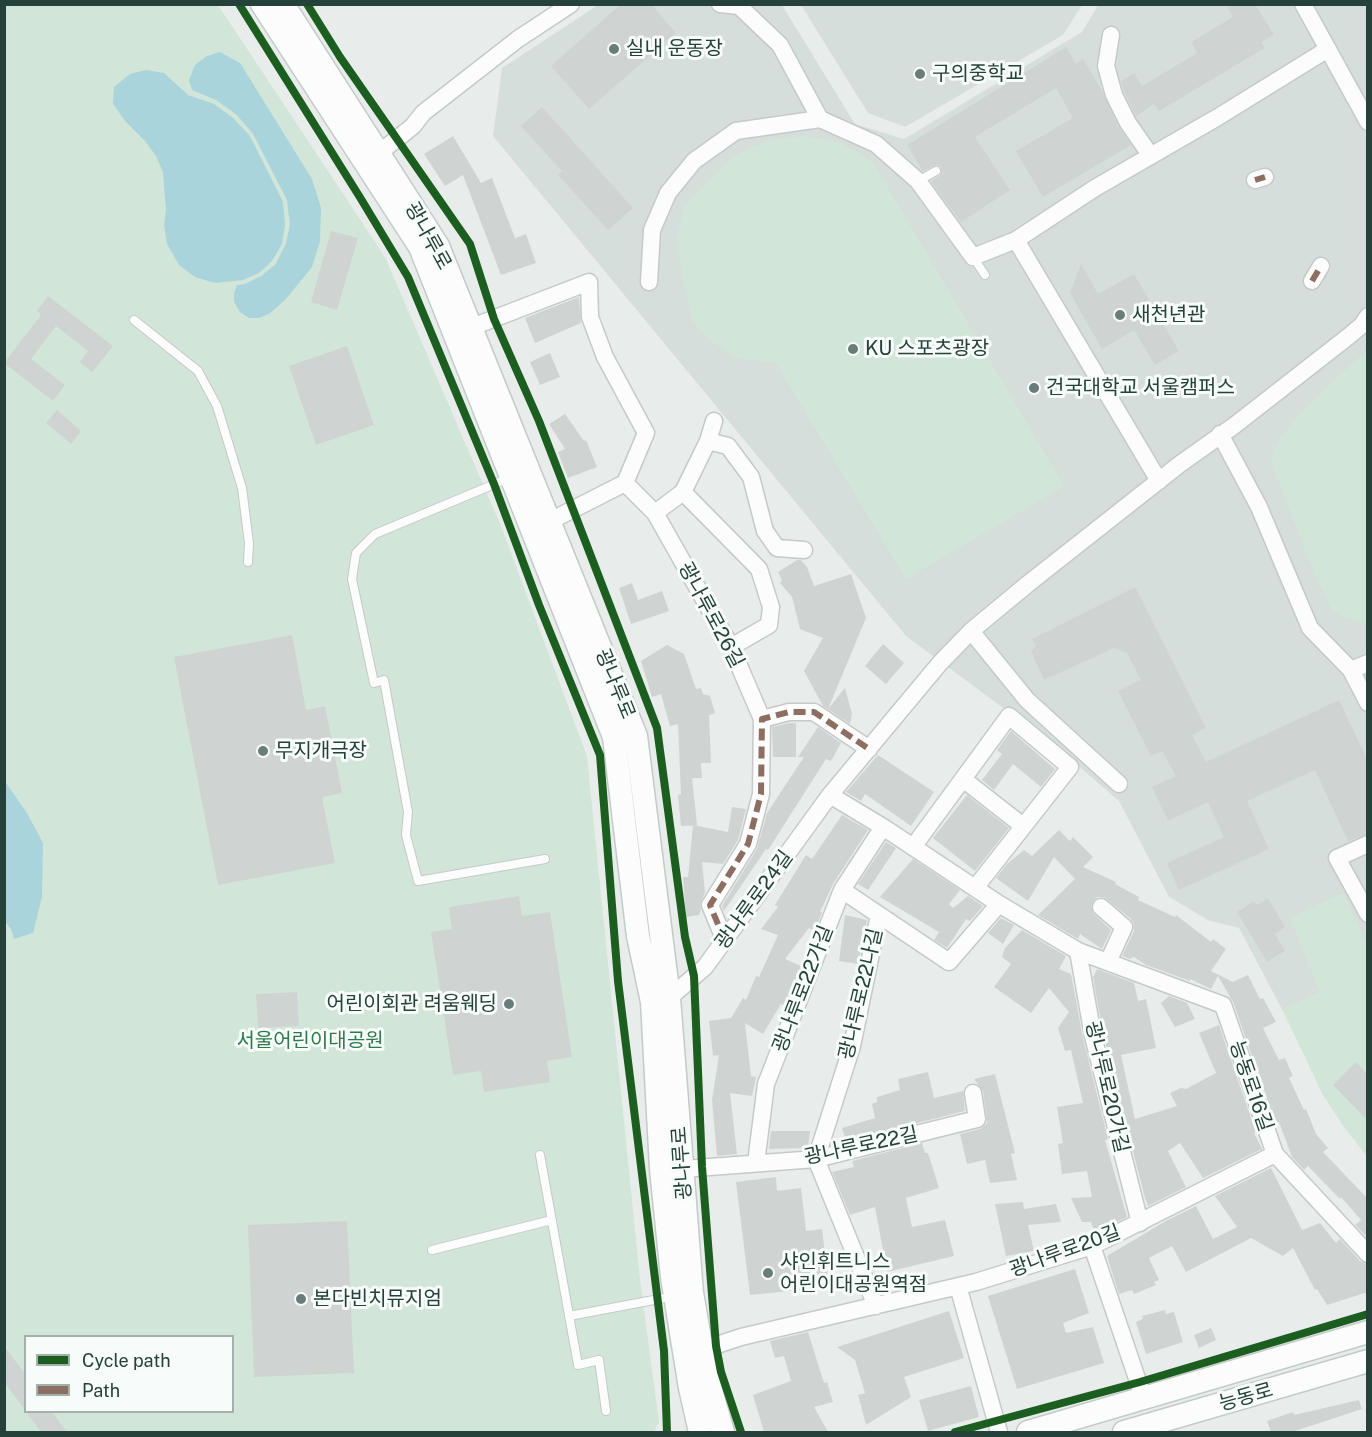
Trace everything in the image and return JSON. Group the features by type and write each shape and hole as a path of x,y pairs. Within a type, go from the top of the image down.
{"main road":[{"name":"광나루로","path":"262,4 372,159 438,246 472,327 520,473 614,737 638,936 660,1000 661,1169 675,1296 697,1428"},
{"name":"광나루로","path":"283,4 420,246 520,473 550,521 636,736 660,1000 682,1169 688,1258 702,1350 723,1432"},
{"name":"능동로","path":"1028,1432 1368,1332"},
{"name":"능동로","path":"1133,1431 1368,1361"}],"street":[{"path":"372,159 413,126 423,113 518,39 571,4"},
{"path":"720,4 739,6 780,45 820,119"},
{"path":"1303,4 1367,122"},
{"path":"1111,35 1106,66 1110,96 1151,156"},
{"path":"649,282 652,230 668,193 694,161 736,131 820,119 876,144 918,181 973,257 1016,240 1095,188 1218,117 1328,49"},
{"path":"1016,240 1159,481"},
{"path":"1312,281 1321,266"},
{"path":"472,327 589,282 590,316 605,357 646,433 625,483 550,521"},
{"name":"광나루로24길","path":"660,1000 705,967 830,795 940,663 971,631 1044,570 1366,322"},
{"path":"655,513 684,492 708,441 714,421"},
{"path":"1221,434 1258,507 1310,628 1351,670 1368,703"},
{"path":"708,441 728,446 751,477 765,531 777,548"},
{"name":"광나루로26길","path":"625,483 655,513 731,647 762,719"},
{"path":"684,492 759,569 771,607 769,625 731,647"},
{"path":"777,548 804,550"},
{"path":"759,569 777,548"},
{"path":"971,631 1028,700 1119,784"},
{"path":"1351,670 1368,663"},
{"path":"724,941 710,905 748,844 761,794 762,719 789,712 814,712 869,749"},
{"path":"914,847 1009,716 1070,767 975,888"},
{"path":"963,779 1023,826"},
{"name":"능동로16길","path":"830,795 883,827 999,904 1078,951 1223,1005 1275,1154 1368,1254"},
{"name":"광나루로22가길","path":"756,1163 766,1084 842,890 883,827"},
{"path":"1368,844 1337,858 1368,914"},
{"path":"842,890 879,915"},
{"name":"광나루로22나길","path":"816,1159 852,1047 879,915 949,962 999,904"},
{"path":"1101,907 1124,927 1108,962"},
{"name":"광나루로20가길","path":"1078,951 1094,1036 1140,1223"},
{"name":"광나루로22길","path":"682,1169 816,1159 977,1119 973,1093"},
{"name":"광나루로20길","path":"702,1350 741,1337 958,1286 1092,1246 1275,1154"},
{"path":"816,1159 876,1306"},
{"path":"1092,1246 1144,1399"},
{"path":"958,1286 999,1432"}],"lane":[{"path":"918,181 936,171"},
{"path":"973,257 985,275"},
{"path":"134,320 198,372 217,406 242,488 249,543 248,562"},
{"path":"520,473 375,534 356,553 352,579 374,683 384,680 408,812 406,835 418,881 545,859"},
{"path":"540,1155 578,1365 599,1360 606,1411"},
{"path":"432,1250 552,1220"},
{"path":"569,1316 675,1296"}],"shaded area":[{"name":"건국대학교 서울캠퍼스","path":"598,5 782,5 855,124 904,139 1082,32 1098,5 1367,5 1367,1156 1344,1127 1322,1093 1300,1043 1239,928 1208,920 1169,897 1119,801 1060,750 906,636 493,136 502,68"},
{"name":"구의중학교","path":"801,5 1082,5 1063,35 905,127 868,113"}],"green space":[{"name":"서울어린이대공원","path":"5,5 218,5 385,257 501,526 587,756 640,1279 659,1422 654,1432 5,1432"},
{"name":"KU 스포츠광장","path":"805,136 841,143 872,161 1064,486 906,579 776,363 737,358 708,339 692,320 677,236 685,204 736,155 769,140"},
{"path":"1367,351 1367,624 1344,617 1331,609 1309,560 1272,464 1274,450 1280,438 1306,407"},
{"path":"1343,893 1367,945 1367,1156 1344,1127 1322,1093 1282,1009 1320,992 1290,918"}],"water":[{"path":"220,52 240,63 312,179 321,208 320,241 312,267 285,300 269,314 259,318 249,318 240,312 234,302 234,293 237,285 245,284 261,276 276,264 286,243 290,225 287,200 253,134 237,115 216,100 192,90 189,80 195,65 207,56"},
{"path":"146,70 164,73 188,95 214,104 233,118 250,136 283,202 285,225 282,244 272,261 259,273 243,280 215,283 195,277 179,265 167,244 164,225 166,210 163,172 156,156 145,141 126,122 113,104 114,87 130,74"},
{"path":"4,780 27,813 43,843 42,897 33,933 14,939 5,921"}],"building":[{"name":"실내 운동장","path":"621,4 651,4 676,33 589,109 551,66"},
{"path":"1226,4 1255,4 1274,35 1261,42 1265,48 1159,111 1154,104 1136,116 1121,81 1134,73 1142,86 1197,53 1191,42 1233,17"},
{"path":"1066,47 1076,64 1083,59 1102,91 1119,128 1131,145 1043,197 1016,151 1073,118 1056,88 975,137 1010,190 961,222 931,181 941,175 941,167 936,165 923,171 907,145"},
{"path":"542,107 633,208 608,230 558,175 562,171 521,126"},
{"path":"453,136 481,183 492,178 515,238 526,234 536,263 501,275 463,175 445,186 424,154"},
{"path":"331,231 358,238 337,310 311,302"},
{"name":"새천년관","path":"1081,264 1098,294 1134,274 1179,351 1155,365 1134,330 1102,349 1070,293"},
{"path":"48,296 113,346 92,372 80,362 88,351 56,326 31,359 65,385 53,401 4,363 41,315 37,311"},
{"path":"579,297 581,323 535,343 525,318"},
{"path":"347,346 374,425 316,445 289,366"},
{"path":"550,353 560,377 540,385 530,362"},
{"path":"57,410 81,431 71,444 46,423"},
{"path":"565,414 584,441 586,440 597,467 568,478 558,452 565,449 549,424"},
{"path":"797,560 801,560 807,567 814,586 851,574 866,618 828,709 845,688 852,714 850,724 823,706 804,671 823,638 800,629 792,597 780,583 782,580 778,572"},
{"path":"632,583 638,600 662,591 669,611 631,624 619,588"},
{"path":"1135,587 1206,728 1192,735 1206,762 1339,700 1368,761 1368,834 1348,841 1315,770 1247,801 1269,849 1179,890 1167,863 1224,837 1208,802 1168,821 1152,787 1176,776 1162,751 1151,756 1118,691 1141,680 1127,653 1114,648 1044,680 1031,651 1036,646 1032,639"},
{"name":"무지개극장","path":"292,635 306,710 325,706 342,793 322,797 335,863 218,885 174,657"},
{"path":"883,644 904,663 886,684 865,666"},
{"path":"667,645 684,654 696,689 701,688 703,694 710,696 715,713 709,715 711,763 701,763 702,778 692,778 697,825 681,826 678,795 681,794 678,724 670,726 661,694 652,697 641,661"},
{"path":"796,723 796,757 773,757 772,727"},
{"path":"818,727 841,743 831,761 826,759 768,850 766,849 724,911 722,906 757,849 767,813 804,757 798,757"},
{"path":"1011,731 1055,769 1041,787 1013,764 994,790 982,780 1002,754 997,750"},
{"path":"878,755 934,792 911,826 865,794 861,801 846,792"},
{"path":"967,795 1009,828 975,871 933,838"},
{"path":"732,807 746,809 738,840 723,864 702,862 705,892 700,904 701,910 699,915 686,917 683,877 688,877 693,825 728,832"},
{"path":"842,815 868,830 833,884 820,912 822,912 815,931 809,928 785,959 801,966 785,1006 781,1004 763,1034 745,1023 751,1076 756,1077 752,1096 730,1093 737,1154 717,1156 712,1100 719,1055 713,1056 709,1021 731,1018 743,998 746,1000 778,935 761,929 778,907 775,905 806,855 812,859"},
{"path":"1059,830 1070,841 1073,837 1093,857 1083,867 1116,882 1115,884 1139,897 1138,900 1175,917 1176,915 1211,942 1213,939 1226,949 1211,971 1233,982 1248,975 1260,999 1263,998 1276,1022 1263,1028 1279,1060 1285,1058 1293,1076 1289,1078 1304,1110 1306,1109 1316,1134 1328,1148 1323,1152 1368,1199 1368,1238 1355,1225 1361,1220 1341,1197 1340,1199 1308,1166 1304,1170 1292,1157 1279,1122 1276,1124 1233,1002 1218,976 1211,989 1190,979 1190,981 1146,965 1134,957 1130,959 1122,956 1134,931 1134,924 1104,897 1097,897 1091,906 1094,914 1111,930 1102,949 1080,934 1078,939 1038,915 1075,879 1054,857 1028,901 996,878 1007,864 1024,850 1032,856"},
{"path":"886,842 896,848 868,890 858,884"},
{"path":"913,859 960,890 949,904 953,908 968,896 983,906 970,921 966,919 947,948 934,940 939,932 880,897"},
{"path":"519,896 522,916 550,912 572,1057 547,1061 550,1082 484,1092 481,1071 453,1075 431,932 452,929 449,907"},
{"path":"1268,898 1285,927 1275,934 1285,951 1267,962 1237,912 1254,901 1257,905"},
{"path":"845,915 867,920 858,964 839,961"},
{"path":"1001,918 1014,925 1003,944 988,933"},
{"path":"1022,930 1066,956 1059,969 1071,974 1083,1038 1108,1139 1105,1140 1127,1217 1095,1233 1091,1222 1082,1222 1071,1198 1092,1197 1087,1171 1062,1174 1058,1144 1063,1143 1057,1107 1083,1103 1071,1050 1065,1051 1058,1028 1069,1012 1049,988 1031,1013 994,987 1011,964 1002,957 1005,948"},
{"path":"1097,969 1134,983 1138,1001 1146,999 1156,1048 1121,1055 1135,1119 1177,1106 1170,1093 1181,1088 1186,1089 1216,1073 1199,1033 1219,1025 1256,1132 1254,1133 1262,1149 1203,1178 1180,1143 1168,1151 1186,1187 1148,1206 1103,1034 1093,977"},
{"path":"297,992 299,1026 258,1028 256,994"},
{"path":"1169,996 1187,1003 1195,1019 1175,1027 1161,1003"},
{"path":"1356,1062 1368,1075 1368,1121 1333,1085"},
{"path":"928,1072 934,1098 963,1091 965,1111 846,1141 842,1128 875,1118 872,1104 877,1102 877,1097 900,1090 898,1079"},
{"path":"995,1074 1015,1153 1011,1154 1017,1180 990,1183 985,1160 967,1164 960,1134 980,1129 987,1123 983,1091 974,1079"},
{"path":"771,1131 810,1131 808,1148 769,1149"},
{"path":"922,1143 925,1153 928,1153 939,1188 906,1198 912,1227 945,1220 954,1256 887,1272 875,1207 850,1215 832,1172 854,1167 852,1161"},
{"path":"1271,1168 1302,1230 1320,1223 1336,1243 1340,1239 1360,1261 1368,1264 1368,1292 1327,1305 1317,1289 1315,1290 1293,1248 1283,1256 1251,1238 1186,1272 1172,1246 1149,1258 1159,1280 1154,1282 1156,1285 1134,1294 1132,1290 1119,1294 1107,1256 1196,1206 1213,1239 1237,1227 1215,1196"},
{"path":"776,1177 777,1191 801,1188 806,1231 822,1229 829,1287 750,1295 736,1182"},
{"path":"1023,1202 1024,1209 1056,1204 1061,1222 1028,1225 1034,1251 1006,1256 995,1204"},
{"name":"본다빈치뮤지엄","path":"347,1221 354,1373 254,1377 248,1225"},
{"path":"1075,1269 1089,1313 1063,1323 1066,1333 1093,1327 1104,1363 1017,1389 988,1296"},
{"path":"1165,1310 1166,1314 1174,1312 1183,1342 1146,1354 1136,1322 1143,1319 1142,1316"},
{"path":"949,1311 964,1358 904,1377 911,1397 866,1425 858,1395 865,1393 855,1360 837,1347"},
{"path":"1211,1328 1216,1340 1199,1348 1194,1335"},
{"path":"808,1332 824,1383 827,1382 833,1402 814,1407 828,1432 764,1432 753,1395 791,1381 784,1356 775,1358 770,1341"},
{"path":"4,1346 24,1372 24,1408 4,1382"},
{"path":"971,1386 979,1417 928,1431 919,1400"},
{"path":"1359,1400 1362,1409 1292,1432 1271,1432 1267,1421 1293,1412 1294,1415"},
{"path":"27,1413 53,1413 67,1432 41,1432"}],"marked path":[{"path":"1255,180 1265,177"},
{"path":"1312,281 1321,266"},
{"path":"725,941 710,905 748,844 761,794 762,719 789,712 814,712 869,749"}],"cycle path":[{"path":"239,4 408,277 494,484 539,605 600,755 618,981 664,1351 667,1432"},
{"path":"307,4 340,57 470,244 494,319 539,421 657,728 685,937 694,976 702,1167 716,1346 721,1372 741,1432"},
{"path":"955,1432 1140,1382 1368,1314"}],"place":[{"name":"실내 운동장","path":"614,49"},
{"name":"구의중학교","path":"920,74"},
{"name":"새천년관","path":"1120,315"},
{"name":"KU 스포츠광장","path":"853,349"},
{"name":"건국대학교 서울캠퍼스","path":"1034,388"},
{"name":"무지개극장","path":"263,751"},
{"name":"어린이회관 려움웨딩","path":"509,1004"},
{"name":"샤인휘트니스 어린이대공원역점","path":"768,1273"},
{"name":"본다빈치뮤지엄","path":"301,1299"}]}
